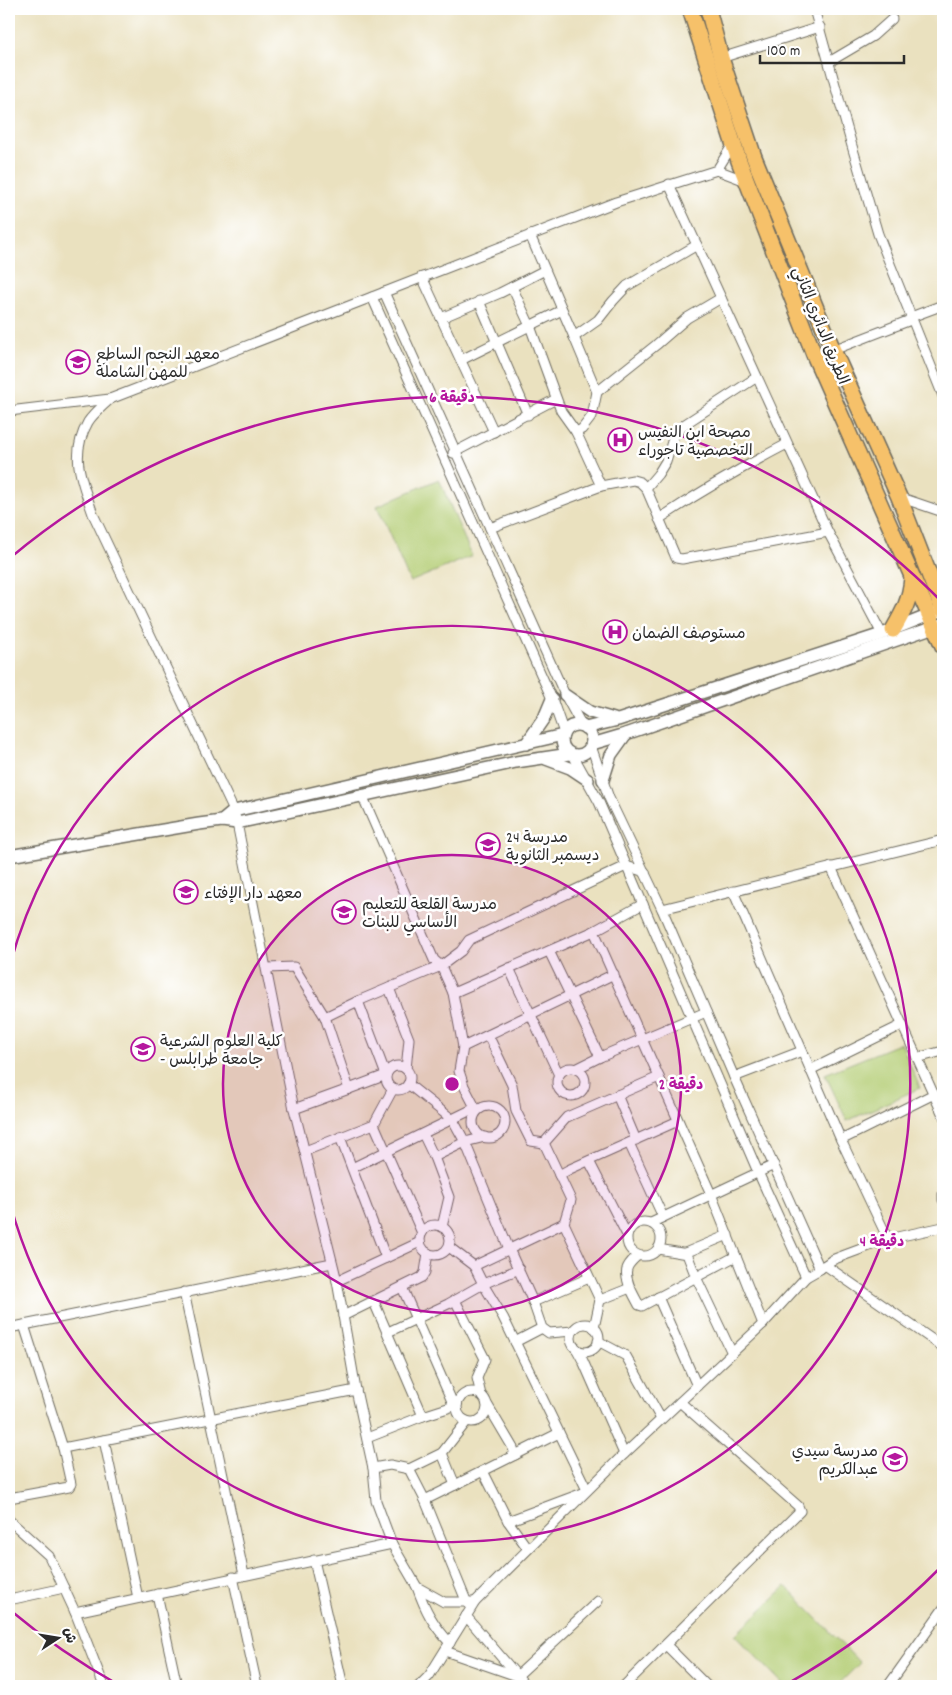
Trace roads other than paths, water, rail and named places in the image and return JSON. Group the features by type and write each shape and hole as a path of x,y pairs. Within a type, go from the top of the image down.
{"highway":[{"name":"الطريق الدائري الثاني","path":"690,9 746,181 815,357 912,576 939,617"},
{"name":"الطريق الدائري الثاني","path":"708,9 721,58 754,157 833,350 899,497 939,617 943,646"},
{"path":"887,632 906,609 912,576"}],"street":[{"path":"814,9 878,234 943,396"},
{"path":"829,62 872,36 892,20"},
{"path":"721,58 820,27"},
{"path":"717,170 733,144"},
{"path":"9,411 110,399 530,235 668,184 717,170 746,181"},
{"path":"668,184 828,532 887,632"},
{"path":"530,235 597,392 592,416 582,429 576,432"},
{"path":"574,337 598,320 627,286 697,245"},
{"path":"441,318 546,270"},
{"path":"422,277 494,432"},
{"path":"512,287 530,326 561,411 576,432 601,486"},
{"path":"384,292 565,695 584,727 591,735 592,745 609,798 662,909 774,1165 823,1267 942,1342"},
{"path":"372,297 552,699 563,734 562,744 572,754 588,780 758,1172 806,1277"},
{"path":"597,392 656,346 687,318 721,298"},
{"path":"480,301 496,343 528,415"},
{"path":"833,350 908,321 911,317 943,305"},
{"path":"461,360 562,310"},
{"path":"646,488 666,461 674,435 685,424 757,377"},
{"path":"110,399 89,421 79,444 78,465 93,514 100,530 236,817 294,1109 337,1281 356,1390 373,1468 376,1501 392,1544 417,1587 426,1613 440,1633 450,1643"},
{"path":"445,457 556,399"},
{"path":"433,434 445,429"},
{"path":"659,519 704,489 745,465 787,444"},
{"path":"490,528 601,486 633,480 640,482 646,488 676,558 682,559 828,532"},
{"path":"899,497 926,504 943,512"},
{"path":"511,609 523,604"},
{"path":"236,817 273,816 362,795 540,758 572,754 582,755 592,745 939,617"},
{"path":"9,856 222,821 270,803 526,744 563,734 572,726 584,727 618,720 887,632 939,617"},
{"path":"565,695 590,712 618,720"},
{"path":"526,744 544,718 552,699"},
{"path":"603,780 611,755 626,734"},
{"path":"540,758 560,763 588,780"},
{"path":"362,795 434,960 441,966 453,993 463,1047 459,1071 476,1110 473,1120 475,1129 485,1137"},
{"path":"270,803 273,816"},
{"path":"662,909 943,840"},
{"path":"325,1017 441,966 461,951 469,940 626,866 645,872"},
{"path":"831,867 943,1115"},
{"path":"733,891 841,1140 888,1239"},
{"path":"453,993 594,931 643,904"},
{"path":"594,931 711,1194 763,1324"},
{"path":"549,951 600,1057"},
{"path":"267,968 294,967 325,1017 349,1089"},
{"path":"509,968 559,1075"},
{"path":"463,1047 614,974"},
{"path":"389,988 409,1039 406,1069"},
{"path":"294,1109 386,1075 394,1066 403,1066 406,1069 410,1076 408,1084 402,1089 393,1089 387,1083 386,1075 358,1001"},
{"path":"576,1069 583,1075 585,1084 582,1092 574,1096 565,1096 556,1084 559,1075 566,1069 576,1069 706,1012"},
{"path":"810,1070 902,1025"},
{"path":"488,1035 512,1085 516,1111 531,1142 544,1143"},
{"path":"734,1077 802,1051"},
{"path":"917,1058 943,1051"},
{"path":"544,1143 567,1117 659,1077"},
{"path":"408,1084 453,1120 465,1142 509,1250 533,1302 542,1328 549,1333 574,1331"},
{"path":"305,1151 374,1124 393,1089"},
{"path":"841,1140 934,1094"},
{"path":"617,1095 663,1217"},
{"path":"352,1168 485,1106 494,1106 504,1115 506,1124 502,1132 494,1137 485,1137 465,1142 434,1157"},
{"path":"504,1115 516,1111"},
{"path":"559,1175 570,1168 678,1121"},
{"path":"337,1281 386,1258 421,1238 425,1229 433,1225 442,1227 449,1233 448,1247 442,1254 433,1255 424,1251 421,1238 374,1124"},
{"path":"423,1134 449,1197 442,1227"},
{"path":"340,1137 386,1258"},
{"path":"544,1143 571,1200 564,1223 600,1300 594,1328"},
{"path":"589,1161 627,1235 628,1247 637,1256 649,1256 658,1249 661,1237 651,1223"},
{"path":"627,1235 633,1225 651,1223 774,1165"},
{"path":"943,1194 943,1200"},
{"path":"474,1266 564,1223"},
{"path":"419,1686 429,1676 450,1643 466,1616 471,1602 528,1549 624,1454 763,1324 806,1277 832,1260 888,1239 942,1227 943,1237"},
{"path":"658,1249 686,1253 728,1235"},
{"path":"448,1247 474,1266 500,1311 586,1491"},
{"path":"686,1253 732,1353"},
{"path":"343,1316 402,1288 424,1274 428,1254"},
{"path":"637,1256 627,1269 630,1288 640,1306 736,1256"},
{"path":"9,1328 332,1263"},
{"path":"388,1332 455,1300 483,1284 519,1269"},
{"path":"533,1302 590,1278"},
{"path":"402,1288 459,1415 472,1422 482,1418 487,1404"},
{"path":"600,1300 630,1288"},
{"path":"184,1292 244,1574"},
{"path":"658,1297 697,1386"},
{"path":"455,1300 485,1359 477,1378 481,1395 513,1448 515,1455"},
{"path":"374,1302 423,1416"},
{"path":"576,1348 580,1351 589,1351 596,1346 598,1341 597,1332 594,1328 586,1324 577,1327 572,1340 624,1454"},
{"path":"9,1498 69,1487 71,1484 63,1448 24,1325"},
{"path":"515,1342 542,1328"},
{"path":"598,1341 626,1356 662,1419"},
{"path":"63,1448 356,1390"},
{"path":"367,1438 455,1405 466,1392 477,1392 481,1395"},
{"path":"624,1686 800,1511 798,1506 680,1402"},
{"path":"373,1468 390,1464 409,1469 442,1453 467,1421"},
{"path":"425,1500 559,1433"},
{"path":"104,1440 138,1598"},
{"path":"442,1453 455,1484"},
{"path":"409,1469 471,1602"},
{"path":"483,1471 508,1521 528,1549"},
{"path":"508,1521 586,1491"},
{"path":"9,1520 50,1556 75,1612 104,1686"},
{"path":"75,1612 244,1574 392,1544"},
{"path":"314,1560 343,1686"},
{"path":"233,1577 257,1686"},
{"path":"417,1587 444,1602 471,1602"},
{"path":"9,1600 64,1588"},
{"path":"157,1594 177,1686"},
{"path":"517,1676 598,1601"},
{"path":"888,1686 943,1609"},
{"path":"466,1616 526,1686"},
{"path":"666,1646 707,1686"},
{"path":"444,1651 517,1676"}],"place":[{"name":"معهد النجم الساطع للمهن الشاملة","path":"78,362"},
{"name":"مصحة ابن النفيس التخصصية تاجوراء","path":"620,440"},
{"name":"مستوصف الضمان","path":"615,632"},
{"name":"مدرسة 24 ديسمبر الثانوية","path":"488,845"},
{"name":"معهد دار الإفتاء","path":"186,892"},
{"name":"مدرسة القلعة للتعليم الأساسي للبنات","path":"344,912"},
{"name":"كلية العلوم الشرعية - جامعة طرابلس","path":"143,1049"},
{"name":"مدرسة سيدي عبدالكريم","path":"895,1459"}]}
